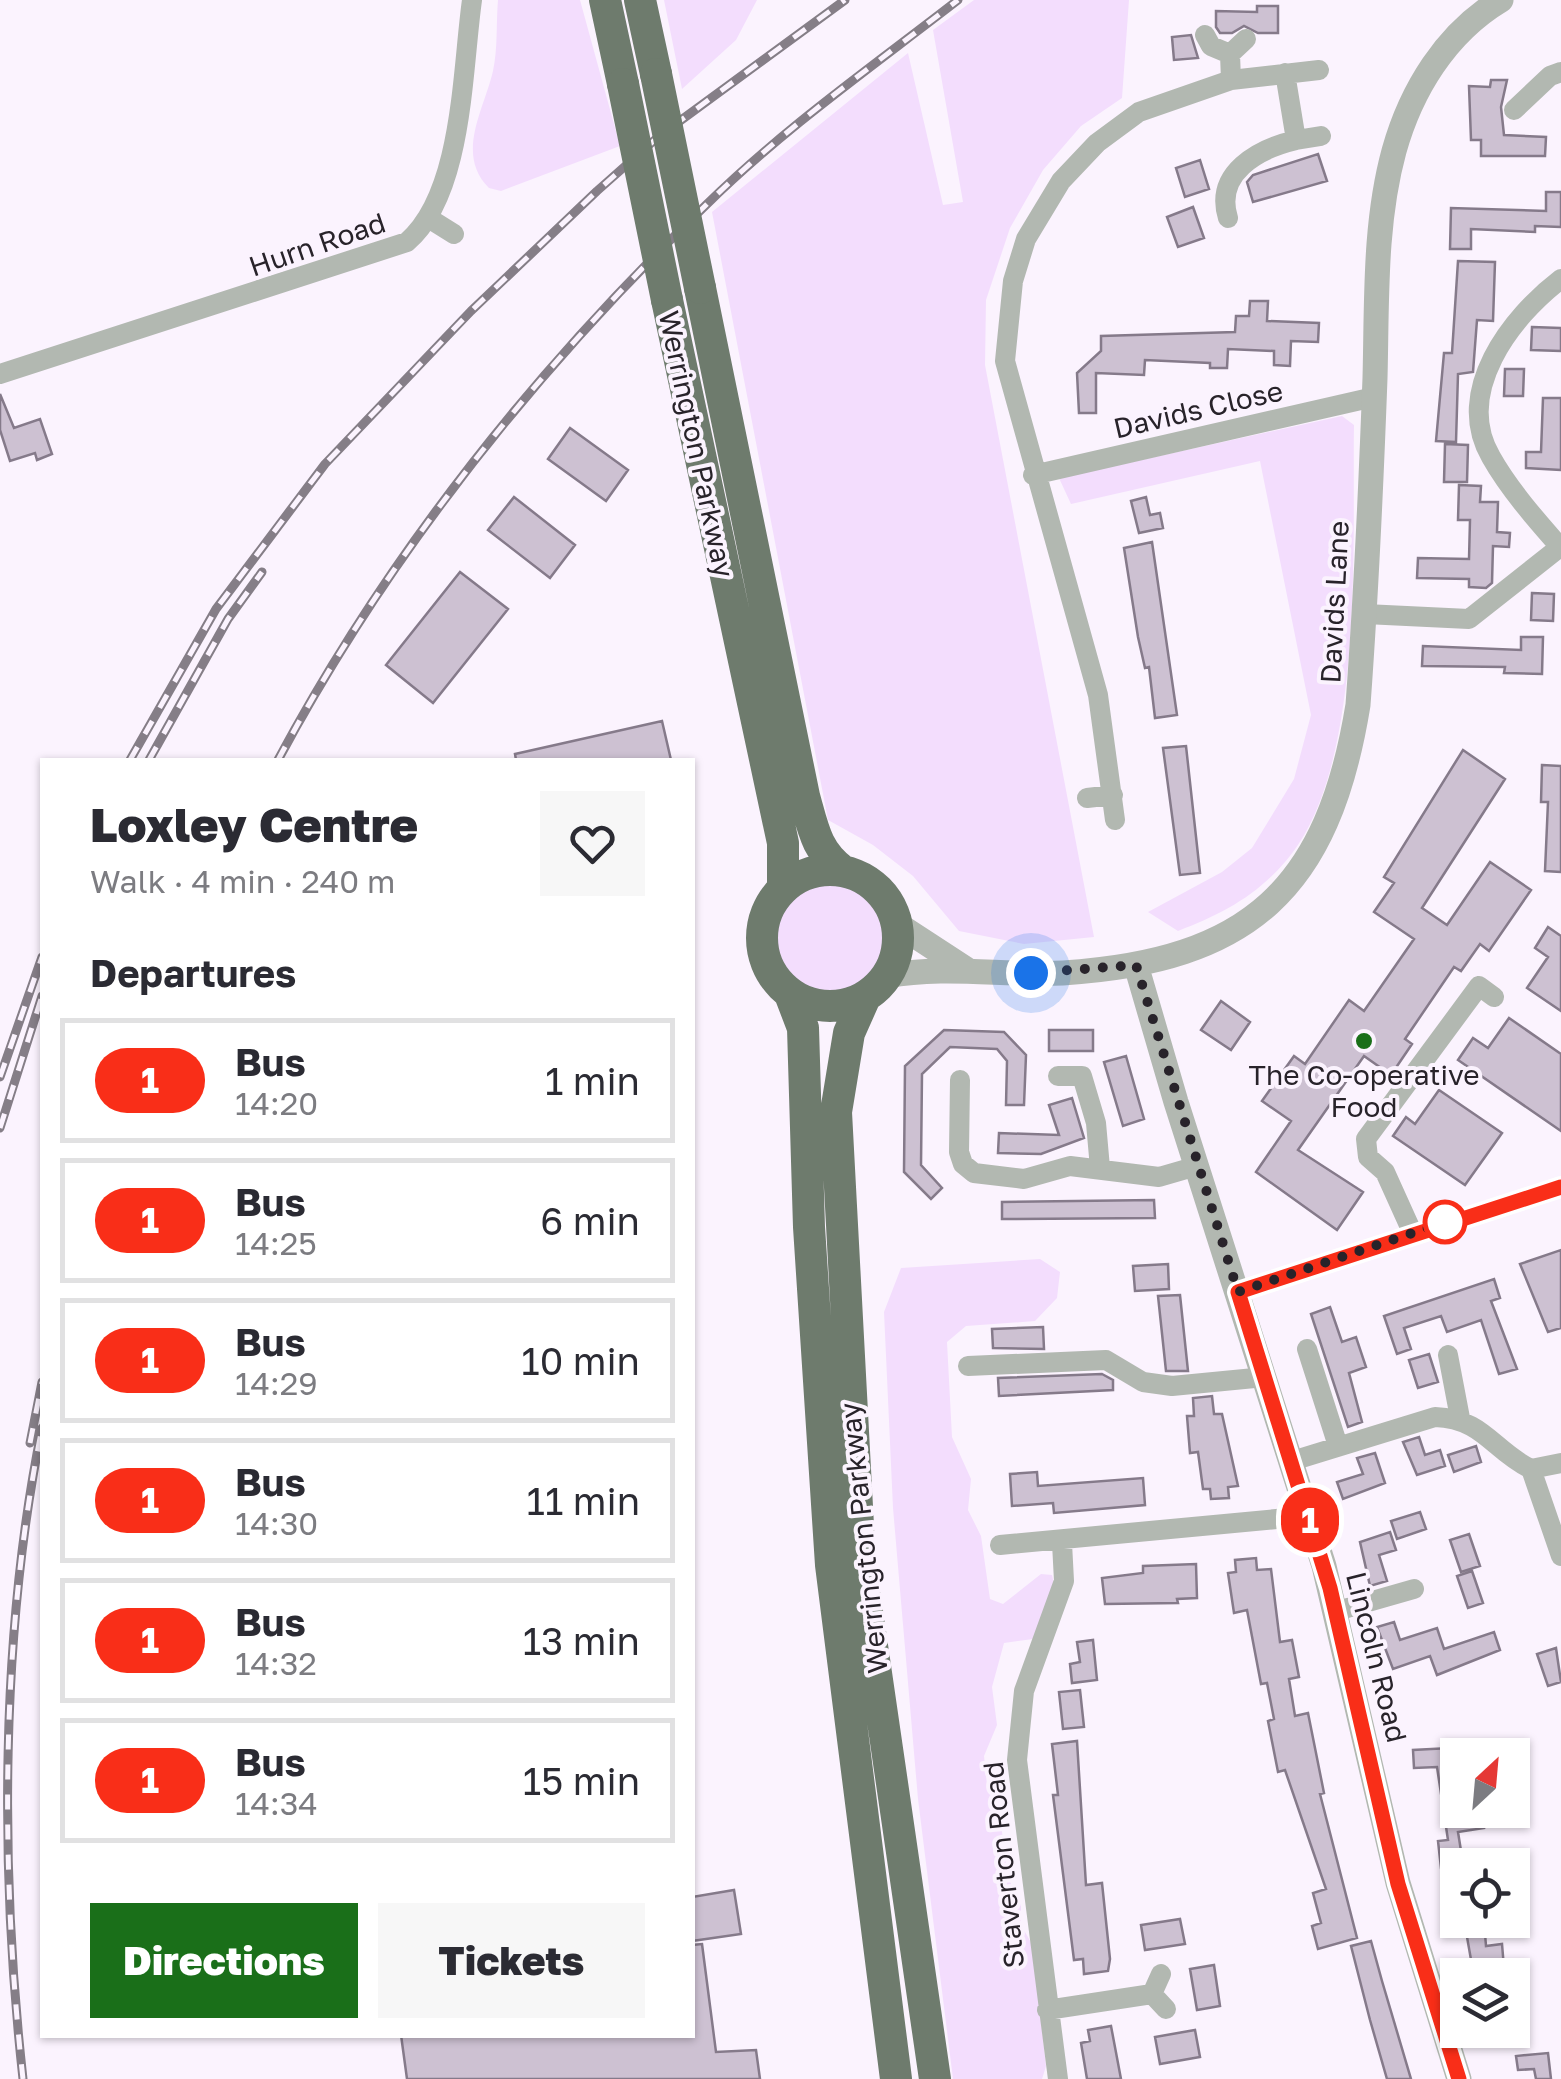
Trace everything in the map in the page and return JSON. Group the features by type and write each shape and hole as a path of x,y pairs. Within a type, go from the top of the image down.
{"highway":[{"name":"Werrington Parkway","path":"605,0 783,843 783,888"},
{"name":"Werrington Parkway","path":"640,0 804,796 824,857 843,872"},
{"path":"843,872 878,890 896,924 895,960 876,986 827,1006 790,994 770,970 761,937 768,908 783,888 811,873 843,872"},
{"name":"Werrington Parkway","path":"824,1226 838,1086 849,1033 876,986"},
{"name":"Werrington Parkway","path":"790,994 803,1028 824,1226 831,1565 896,2079"},
{"name":"Werrington Parkway","path":"828,1292 860,1563 935,2079"}],"street":[{"path":"454,234 430,219 450,162 472,0"},
{"name":"Davids Lane","path":"876,986 966,969 1062,973 1136,965 1180,954 1241,926 1268,907 1317,846 1346,774 1358,705 1379,248 1394,152 1409,110 1437,58 1460,31 1501,0"},
{"path":"1205,36 1211,46 1230,54"},
{"path":"1231,80 1230,54 1246,39"},
{"path":"1115,820 1098,694 1005,361 1013,281 1026,240 1060,181 1098,143 1139,112 1231,80 1319,70"},
{"path":"1514,110 1550,76 1561,72"},
{"path":"1285,74 1296,140"},
{"path":"1228,218 1223,202 1235,172 1250,158 1296,140 1321,136"},
{"name":"Hurn Road","path":"0,374 393,250 430,219"},
{"path":"1364,614 1470,619 1560,548 1489,454 1479,413 1481,391 1495,351 1518,320 1561,280"},
{"name":"Davids Close","path":"1034,474 1374,396"},
{"path":"1088,798 1113,795"},
{"path":"896,924 966,969"},
{"name":"Lincoln Road","path":"1136,965 1337,1611 1398,1884 1459,2079"},
{"path":"1413,1234 1391,1182 1368,1157 1366,1139 1478,986 1494,998"},
{"path":"1058,1076 1082,1076 1096,1123 1100,1168"},
{"path":"960,1080 959,1152 963,1164 974,1174 1024,1178 1070,1166 1158,1176 1197,1166"},
{"path":"1238,1292 1561,1187"},
{"path":"1307,1349 1338,1446"},
{"path":"1448,1355 1460,1418"},
{"path":"968,1366 1106,1360 1142,1382 1172,1386 1266,1376"},
{"path":"1292,1461 1435,1417 1460,1418 1531,1469 1561,1556"},
{"path":"1531,1469 1561,1462"},
{"path":"1000,1546 1309,1516"},
{"name":"Staverton Road","path":"1058,2079 1017,1760 1024,1692 1064,1581 1062,1542"},
{"path":"1337,1611 1414,1589"},
{"path":"1047,2010 1160,1992"}],"shaded area":[{"path":"498,0 580,0 620,146 501,191 489,188 479,175 473,146 495,62"},
{"path":"664,0 757,0 736,40 682,89"},
{"path":"974,0 1129,0 1122,98 1081,126 1043,170 1010,228 986,300 985,365 1094,937 1024,944 959,931 913,876 873,845 828,820 712,212 908,53 943,205 963,202 933,30"},
{"path":"1342,416 1354,425 1353,591 1342,715 1330,772 1311,822 1274,874 1236,904 1178,931 1148,912 1222,872 1252,848 1294,779 1311,715 1260,461 1071,504 1059,478"},
{"path":"830,885 850,889 868,900 879,918 883,938 879,958 868,976 850,987 830,991 810,987 792,976 781,958 777,938 781,918 792,900 810,889"},
{"path":"1040,1259 1060,1272 1057,1298 1035,1321 966,1326 947,1342 952,1437 971,1479 968,1510 981,1536 990,1599 1003,1604 1041,1574 1052,1575 1056,1592 1033,1639 1004,1643 992,1687 997,1725 984,1756 987,1785 998,1801 1008,1878 1021,1903 1021,1925 1033,1946 1046,2066 1042,2079 953,2079 918,1799 893,1508 884,1312 901,1268"}],"building":[{"path":"1257,6 1278,6 1278,33 1258,33 1244,26 1232,33 1220,33 1216,27 1216,11 1257,12"},
{"path":"1191,35 1198,58 1174,60 1172,37"},
{"path":"1491,80 1507,80 1501,107 1504,135 1546,137 1545,156 1481,156 1481,140 1471,140 1469,86 1490,87"},
{"path":"1318,154 1327,181 1253,202 1247,182 1253,175"},
{"path":"1200,160 1209,189 1185,197 1176,168"},
{"path":"1546,192 1561,192 1561,227 1535,226 1535,232 1471,229 1471,249 1450,249 1451,208 1546,211"},
{"path":"1193,207 1204,238 1178,247 1167,217"},
{"path":"1458,261 1495,262 1493,321 1477,320 1473,372 1458,374 1456,442 1436,441 1444,353 1452,353"},
{"path":"1250,301 1268,301 1267,321 1319,323 1318,342 1291,341 1290,366 1274,365 1274,351 1228,349 1227,368 1210,368 1210,363 1145,360 1144,375 1096,373 1096,413 1079,413 1077,373 1101,351 1101,336 1235,332 1236,316 1249,316"},
{"path":"1532,327 1561,328 1561,351 1531,350"},
{"path":"1505,369 1524,369 1523,396 1504,396"},
{"path":"0,394 14,428 40,419 52,454 37,460 35,453 10,461 0,430"},
{"path":"1543,398 1561,398 1561,470 1526,468 1526,452 1541,452"},
{"path":"570,428 628,470 606,501 548,459"},
{"path":"1445,444 1468,445 1467,482 1444,482"},
{"path":"1459,485 1481,486 1480,502 1498,502 1497,532 1510,533 1509,547 1493,546 1492,583 1486,588 1469,587 1469,579 1417,578 1418,558 1469,559 1470,520 1458,520"},
{"path":"514,497 575,545 550,578 488,530"},
{"path":"1146,497 1150,515 1160,513 1163,528 1139,533 1131,501"},
{"path":"1152,542 1177,715 1155,718 1149,667 1145,668 1138,637 1124,548"},
{"path":"460,572 508,609 433,703 386,665"},
{"path":"1532,593 1554,594 1553,621 1531,620"},
{"path":"1521,637 1543,637 1542,674 1504,673 1505,667 1422,666 1423,646 1521,650"},
{"path":"662,721 671,758 516,758 515,754"},
{"path":"1186,746 1200,873 1180,875 1163,748"},
{"path":"1463,750 1505,779 1422,908 1447,925 1490,862 1531,890 1489,951 1480,944 1461,971 1454,967 1405,1039 1412,1044 1391,1075 1364,1056 1298,1150 1363,1192 1337,1230 1256,1172 1291,1121 1262,1101 1294,1056 1305,1064 1349,1000 1364,1011 1414,939 1374,912 1394,883 1384,877"},
{"path":"1542,765 1561,766 1561,872 1545,871 1548,802 1541,802"},
{"path":"1548,927 1561,936 1561,1011 1527,988 1548,957 1535,948"},
{"path":"1221,1001 1250,1022 1231,1050 1201,1030"},
{"path":"1509,1018 1561,1054 1561,1131 1458,1060 1473,1038 1488,1048"},
{"path":"944,1030 1004,1032 1026,1055 1024,1105 1006,1105 1007,1061 997,1049 950,1047 922,1074 921,1165 942,1188 931,1199 904,1172 905,1066"},
{"path":"1049,1030 1093,1030 1093,1051 1049,1051"},
{"path":"1126,1056 1144,1119 1123,1126 1104,1062"},
{"path":"1439,1090 1502,1133 1465,1185 1393,1136 1406,1117 1415,1124"},
{"path":"1072,1098 1084,1138 1041,1154 998,1153 999,1133 1059,1135 1049,1105"},
{"path":"1154,1200 1155,1218 1002,1219 1002,1202"},
{"path":"1561,1250 1561,1328 1548,1332 1520,1264"},
{"path":"1168,1264 1169,1289 1135,1291 1133,1266"},
{"path":"1494,1279 1500,1298 1491,1301 1517,1369 1499,1374 1481,1320 1447,1332 1441,1316 1404,1328 1411,1349 1397,1354 1384,1316"},
{"path":"1180,1295 1188,1371 1166,1371 1158,1296"},
{"path":"1330,1307 1342,1342 1356,1337 1366,1367 1349,1373 1362,1422 1348,1427 1311,1314"},
{"path":"1043,1327 1044,1349 993,1348 992,1329"},
{"path":"1429,1354 1438,1382 1418,1388 1409,1360"},
{"path":"1102,1374 1113,1380 1113,1390 999,1396 998,1378"},
{"path":"1212,1396 1214,1414 1222,1414 1238,1486 1228,1487 1229,1498 1211,1499 1210,1489 1203,1489 1198,1452 1190,1453 1187,1416 1194,1416 1193,1398"},
{"path":"1419,1437 1425,1455 1440,1450 1445,1466 1417,1475 1403,1442"},
{"path":"1476,1446 1481,1462 1454,1472 1448,1455"},
{"path":"1375,1453 1385,1483 1343,1499 1337,1482 1363,1474 1357,1458"},
{"path":"1037,1472 1038,1486 1143,1478 1145,1505 1054,1513 1053,1503 1012,1506 1010,1474"},
{"path":"1420,1512 1426,1529 1397,1539 1391,1521"},
{"path":"1390,1532 1396,1550 1379,1555 1387,1581 1370,1586 1360,1542"},
{"path":"1469,1534 1480,1566 1461,1572 1450,1540"},
{"path":"1256,1558 1257,1570 1271,1569 1280,1642 1292,1640 1299,1677 1289,1679 1295,1716 1308,1713 1324,1793 1320,1794 1357,1938 1318,1949 1312,1926 1321,1923 1313,1893 1326,1889 1285,1770 1278,1772 1268,1721 1274,1719 1267,1683 1261,1684 1247,1610 1234,1613 1228,1573 1236,1572 1235,1560"},
{"path":"1196,1564 1197,1598 1177,1599 1178,1603 1105,1604 1102,1578 1143,1573 1143,1566"},
{"path":"1472,1571 1483,1603 1468,1608 1457,1576"},
{"path":"1394,1622 1400,1640 1437,1628 1444,1649 1494,1632 1500,1650 1437,1675 1430,1656 1393,1669 1377,1627"},
{"path":"1093,1640 1097,1680 1072,1683 1070,1664 1080,1662 1077,1642"},
{"path":"1556,1648 1561,1682 1548,1686 1537,1654"},
{"path":"1080,1690 1084,1727 1063,1729 1059,1692"},
{"path":"1077,1741 1086,1885 1102,1883 1110,1959 1108,1971 1084,1974 1083,1959 1074,1960 1053,1795 1058,1795 1052,1744"},
{"path":"1440,1749 1440,1787 1437,1767 1414,1768 1413,1750"},
{"path":"1446,1828 1484,1828 1458,1832 1461,1848 1440,1848 1440,1859 1438,1841 1448,1840"},
{"path":"734,1890 741,1934 695,1941 695,1896"},
{"path":"1180,1919 1185,1944 1145,1950 1141,1925"},
{"path":"1467,1938 1485,1938 1486,1946 1502,1944 1503,1958 1471,1958"},
{"path":"1371,1941 1411,2079 1387,2079 1351,1946"},
{"path":"702,1944 716,2052 756,2050 760,2079 407,2079 401,2038 695,2038 695,1945"},
{"path":"1214,1965 1220,2006 1197,2010 1190,1969"},
{"path":"1111,2026 1121,2079 1087,2079 1081,2043 1090,2041 1088,2030"},
{"path":"1195,2030 1200,2057 1160,2064 1155,2037"},
{"path":"1548,2053 1551,2079 1536,2079 1534,2069 1518,2070 1516,2056"}],"railway":[{"path":"131,758 216,609 325,464 471,311 597,191 658,137 845,0"},
{"path":"279,758 321,683 418,536 470,466 583,331 735,177 958,0"},
{"path":"150,758 228,619 262,572"},
{"path":"0,1077 40,963"},
{"path":"0,1128 40,1002"},
{"path":"30,1443 40,1392"},
{"path":"23,2079 10,1918 8,1753 18,1587 40,1439"}],"bus line":[{"name":"1","path":"1459,2079 1398,1884 1337,1611 1238,1292 1561,1187"}],"place":[{"name":"The Co-operative Food","path":"1364,1041"}],"route":[{"path":"1031,973 1136,965 1238,1292 1445,1222"}]}
